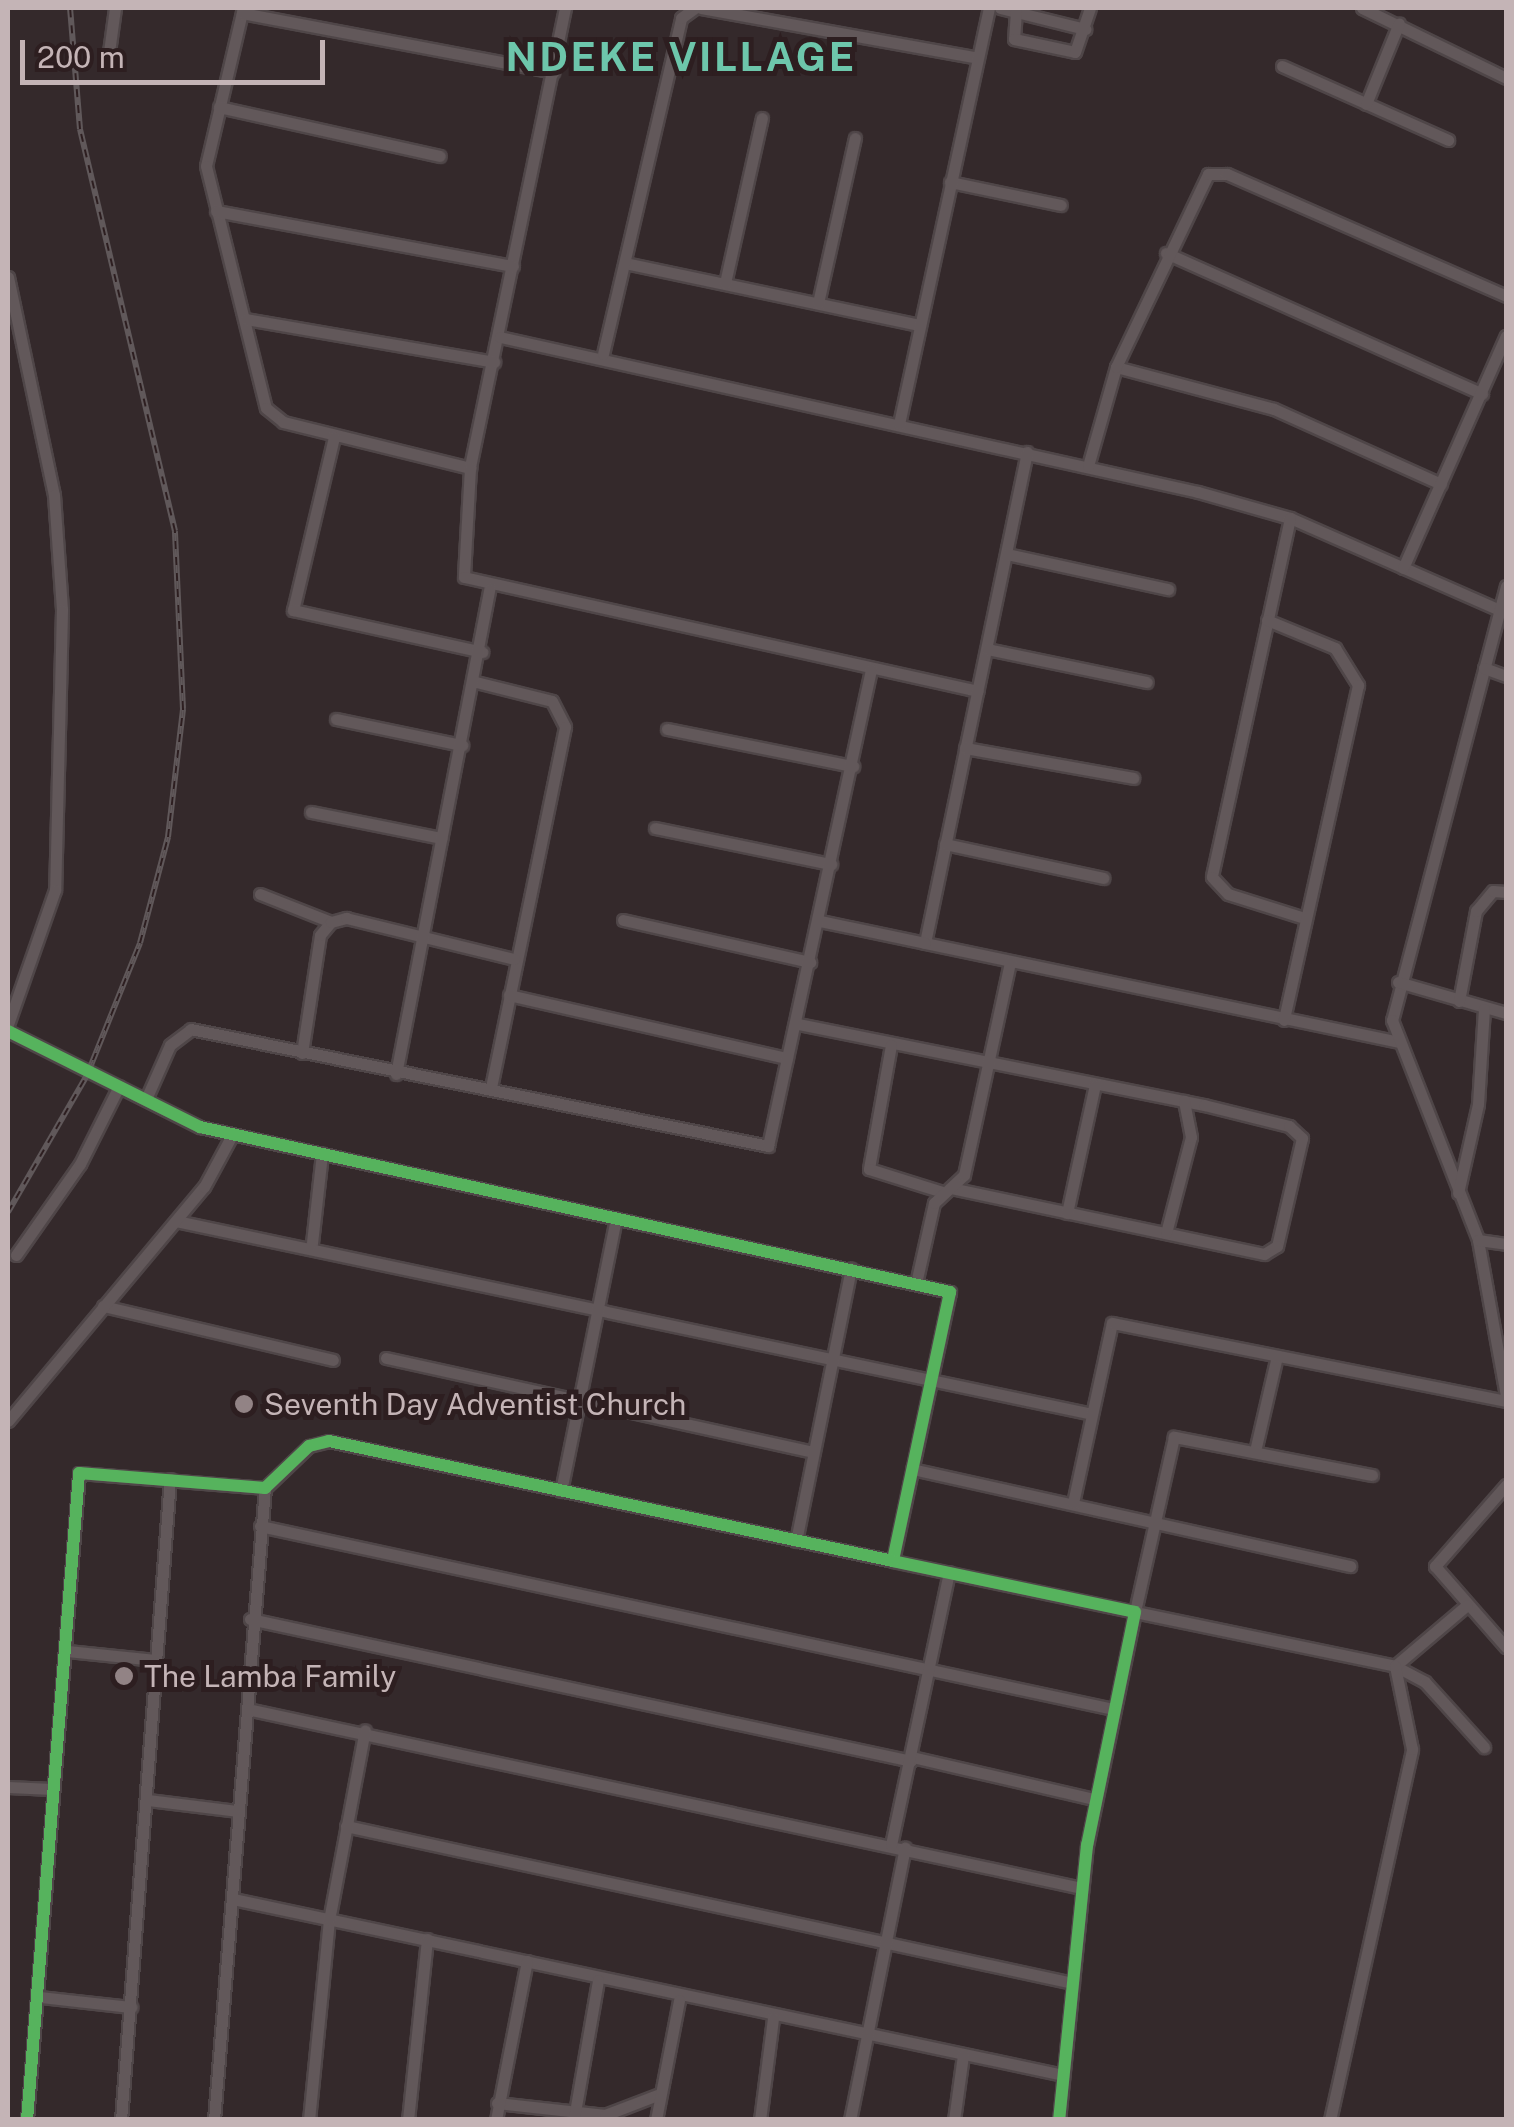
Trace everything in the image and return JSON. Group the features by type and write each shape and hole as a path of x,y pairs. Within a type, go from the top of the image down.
{"street":[{"path":"110,52 114,8"},
{"path":"565,8 470,468 458,566 489,590 978,691"},
{"path":"603,354 681,18 698,8 978,58"},
{"path":"899,424 989,8"},
{"path":"1000,8 1085,29"},
{"path":"1016,11 1014,39 1075,52 1090,8"},
{"path":"1362,8 1506,78"},
{"path":"470,468 334,436 266,408 206,166 243,10 553,72"},
{"path":"1366,104 1399,23"},
{"path":"1282,66 1448,140"},
{"path":"219,106 440,156"},
{"path":"724,283 762,118"},
{"path":"818,303 855,138"},
{"path":"1088,466 1116,368 1200,180 1220,172 1506,296"},
{"path":"950,182 1061,205"},
{"path":"216,211 513,266"},
{"path":"1166,253 1482,394"},
{"path":"625,263 920,325"},
{"path":"8,277 54,494 62,610 55,890 8,1027 119,1086 232,1135 917,1279 950,1292 894,1561"},
{"path":"246,319 494,362"},
{"path":"1402,568 1506,336"},
{"path":"500,337 603,354 1088,466 1290,518 1500,610"},
{"path":"1116,368 1274,408 1441,484"},
{"path":"334,436 293,610 482,652"},
{"path":"925,942 1027,452"},
{"path":"1290,518 1212,877 1228,894 1304,918"},
{"path":"1007,554 1168,589"},
{"path":"1073,1503 1087,1412 1112,1323 1506,1399 1478,1240 1397,1042 1398,982 1506,586"},
{"path":"396,1074 441,838 482,652 489,590"},
{"path":"1267,620 1335,648 1358,685 1284,1020"},
{"path":"987,649 1146,682"},
{"path":"1484,668 1506,676"},
{"path":"146,1099 170,1045 191,1029 396,1074 491,1088 762,1150 798,1024 871,669"},
{"path":"476,682 564,712 491,1088"},
{"path":"336,719 462,745"},
{"path":"667,729 852,766"},
{"path":"965,748 1133,778"},
{"path":"311,812 441,838"},
{"path":"655,828 831,864"},
{"path":"945,844 1102,878"},
{"path":"1459,1002 1476,911 1492,891 1506,892"},
{"path":"260,894 330,922 424,937 514,959"},
{"path":"623,920 810,962"},
{"path":"820,921 1397,1042"},
{"path":"302,1053 320,934 330,922"},
{"path":"917,1279 947,1190 964,1175 1010,962"},
{"path":"1398,982 1506,1013"},
{"path":"509,995 787,1058"},
{"path":"1458,1193 1478,1104 1484,1009"},
{"path":"798,1024 1290,1126 1302,1138 1273,1252 947,1190 869,1169 891,1044"},
{"path":"1067,1213 1095,1085"},
{"path":"16,1255 80,1164 119,1086"},
{"path":"1166,1233 1191,1137 1184,1101"},
{"path":"8,1421 176,1221 232,1135"},
{"path":"312,1244 322,1154"},
{"path":"561,1491 616,1218"},
{"path":"176,1221 312,1244 599,1310 1087,1412"},
{"path":"1478,1240 1506,1244"},
{"path":"796,1542 851,1268"},
{"path":"102,1306 333,1360"},
{"path":"1256,1447 1277,1356"},
{"path":"386,1358 813,1452"},
{"path":"1059,2120 1094,1799 1174,1436 1256,1447 1372,1475"},
{"path":"214,2120 248,1710 250,1619 265,1488 309,1446 330,1442 1395,1666 1426,1682 1484,1747"},
{"path":"912,1469 1350,1566"},
{"path":"27,2120 40,1997 52,1789 68,1651 79,1473 265,1488"},
{"path":"120,2120 148,1800 170,1479"},
{"path":"1506,1485 1437,1556 1436,1575 1506,1646"},
{"path":"260,1526 1113,1708"},
{"path":"850,2120 886,1942 911,1759 949,1572"},
{"path":"1395,1666 1467,1605"},
{"path":"250,1619 1094,1799"},
{"path":"68,1651 155,1660"},
{"path":"1330,2120 1412,1750 1395,1666"},
{"path":"248,1710 365,1730 1082,1888"},
{"path":"309,2120 329,1920 365,1730"},
{"path":"8,1788 52,1789"},
{"path":"148,1800 238,1811"},
{"path":"346,1826 1074,1983"},
{"path":"233,1899 526,1961 679,2000 1063,2076"},
{"path":"408,2120 427,1939"},
{"path":"496,2120 526,1961"},
{"path":"574,2116 598,1980"},
{"path":"40,1997 131,2008"},
{"path":"656,2120 679,2000"},
{"path":"760,2120 773,2018"},
{"path":"954,2120 963,2055"},
{"path":"498,2103 574,2116 626,2113 660,2094"}],"railway":[{"path":"8,1212 87,1075 140,943 168,837 183,709 175,531 80,129 70,8"}],"cycle path":[{"path":"8,1031 200,1127 950,1292 893,1561 1135,1612 1087,1845 1059,2120"},
{"path":"27,2120 79,1473 265,1488 309,1446 329,1441 893,1561"}],"place":[{"name":"Seventh Day Adventist Church","path":"244,1404"},
{"name":"The Lamba Family","path":"124,1676"}],"district":[{"name":"NDEKE VILLAGE","path":"681,57"}]}
